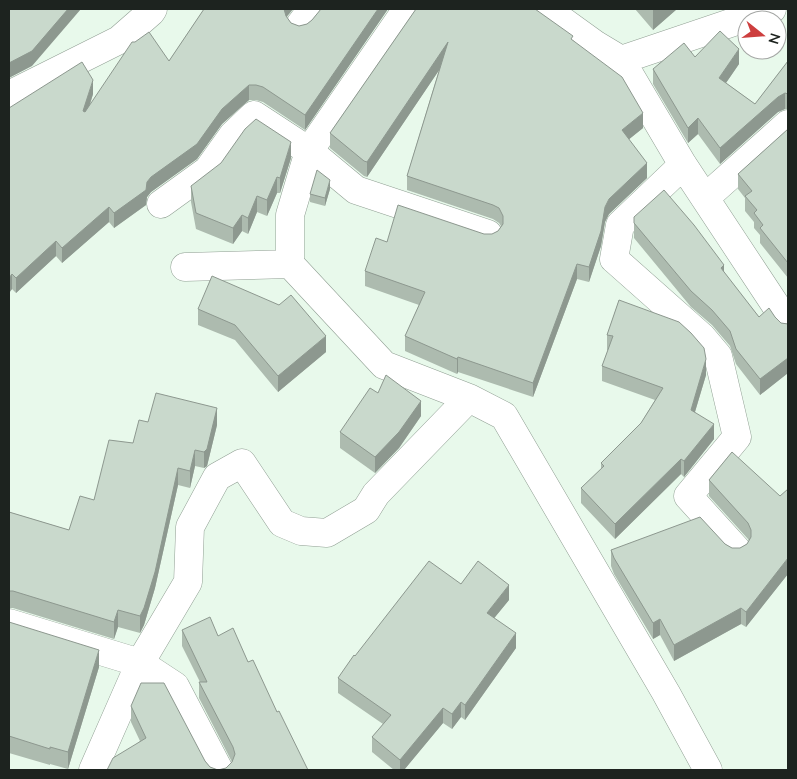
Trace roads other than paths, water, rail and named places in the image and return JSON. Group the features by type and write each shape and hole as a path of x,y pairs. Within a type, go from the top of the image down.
{"street":[{"path":"9,95 119,40 153,9"},
{"path":"407,9 309,151 290,215 290,264 384,365 469,398 504,416 666,693 708,770"},
{"path":"546,9 596,45 621,60 683,165 705,198 779,289 788,324"},
{"path":"621,60 772,9"},
{"path":"161,204 208,170 233,135 254,115 309,151 356,190 488,234"},
{"path":"705,198 788,124"},
{"path":"683,165 620,225 614,259 702,337 718,356 737,437 688,496 736,549"},
{"path":"185,267 290,264"},
{"path":"92,770 140,663 188,582 190,528 217,477 242,463 282,523 301,531 326,533 366,510 376,494 469,398"},
{"path":"9,623 140,663 175,686 219,770"}]}
